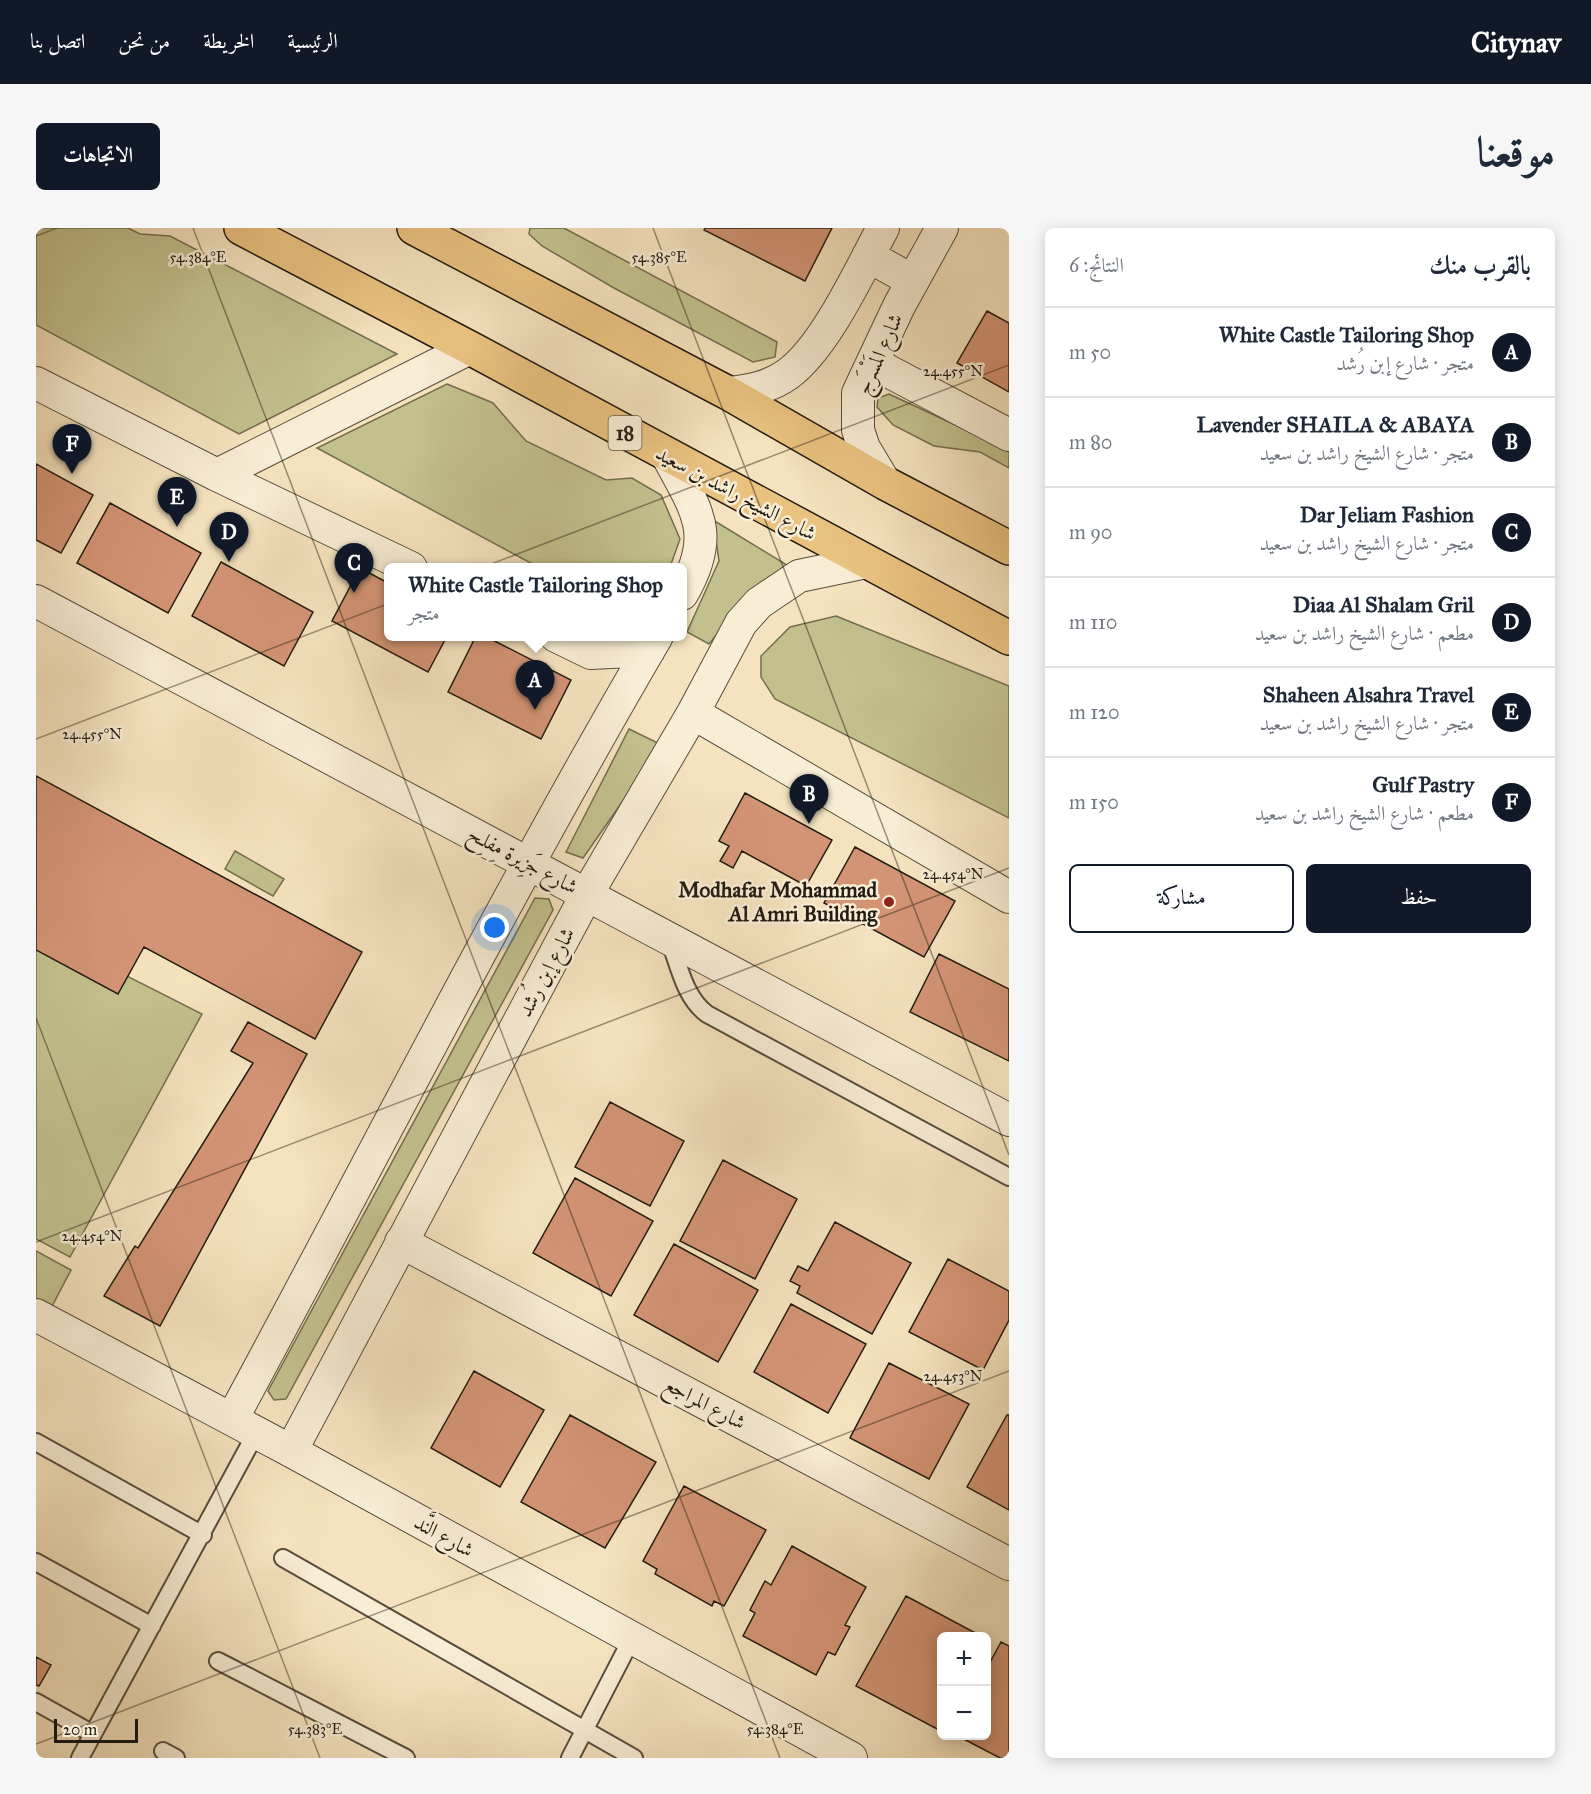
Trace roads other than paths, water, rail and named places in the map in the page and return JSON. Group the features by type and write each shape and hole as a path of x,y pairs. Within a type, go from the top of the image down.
{"main road":[{"name":"شارع الشيخ راشد بن سعيد","path":"240,228 470,348 1009,638"},
{"path":"414,228 728,393 885,483 1009,548"}],"street":[{"path":"728,393 749,391 770,385 788,374 804,360 821,337 883,228"},
{"name":"شارع المَسْرَج","path":"885,483 864,448 856,412 858,393 942,228"},
{"path":"868,256 913,281"},
{"path":"217,475 470,348"},
{"path":"873,363 1009,435"},
{"path":"36,383 217,475 403,563"},
{"path":"667,455 692,502 703,535 696,570 687,585"},
{"name":"شارع إبن رُشد","path":"291,1451 587,894 693,713 741,623 759,603 799,576 866,562"},
{"name":"شارع جَزِيرة مِفلِح","path":"36,601 1009,1120"},
{"path":"566,641 591,653 653,643"},
{"path":"244,1426 530,864 614,708 653,643"},
{"path":"591,653 614,708"},
{"path":"693,713 1009,897"},
{"name":"شارع المراجع","path":"401,1242 1009,1564"},
{"name":"شارع النَّد","path":"36,1316 291,1451 632,1640 851,1758"}],"lane":[{"path":"669,938 687,988 700,1008 707,1014 1009,1177"},
{"path":"80,1758 203,1536 244,1426"},
{"path":"36,1442 203,1536"},
{"path":"283,1558 634,1758"},
{"path":"36,1562 152,1626"},
{"path":"570,1758 632,1640"},
{"path":"218,1661 406,1758"},
{"path":"36,1702 93,1734"}],"place":[{"name":"Gulf Pastry","path":"72,474"},
{"name":"Shaheen Alsahra Travel","path":"177,527"},
{"name":"Diaa Al Shalam Gril","path":"229,562"},
{"name":"Dar Jeliam Fashion","path":"354,593"},
{"name":"White Castle Tailoring Shop","path":"535,710"},
{"name":"Lavender SHAILA & ABAYA","path":"809,824"},
{"name":"Modhafar Mohammad Al Amri Building","path":"889,902"}]}
